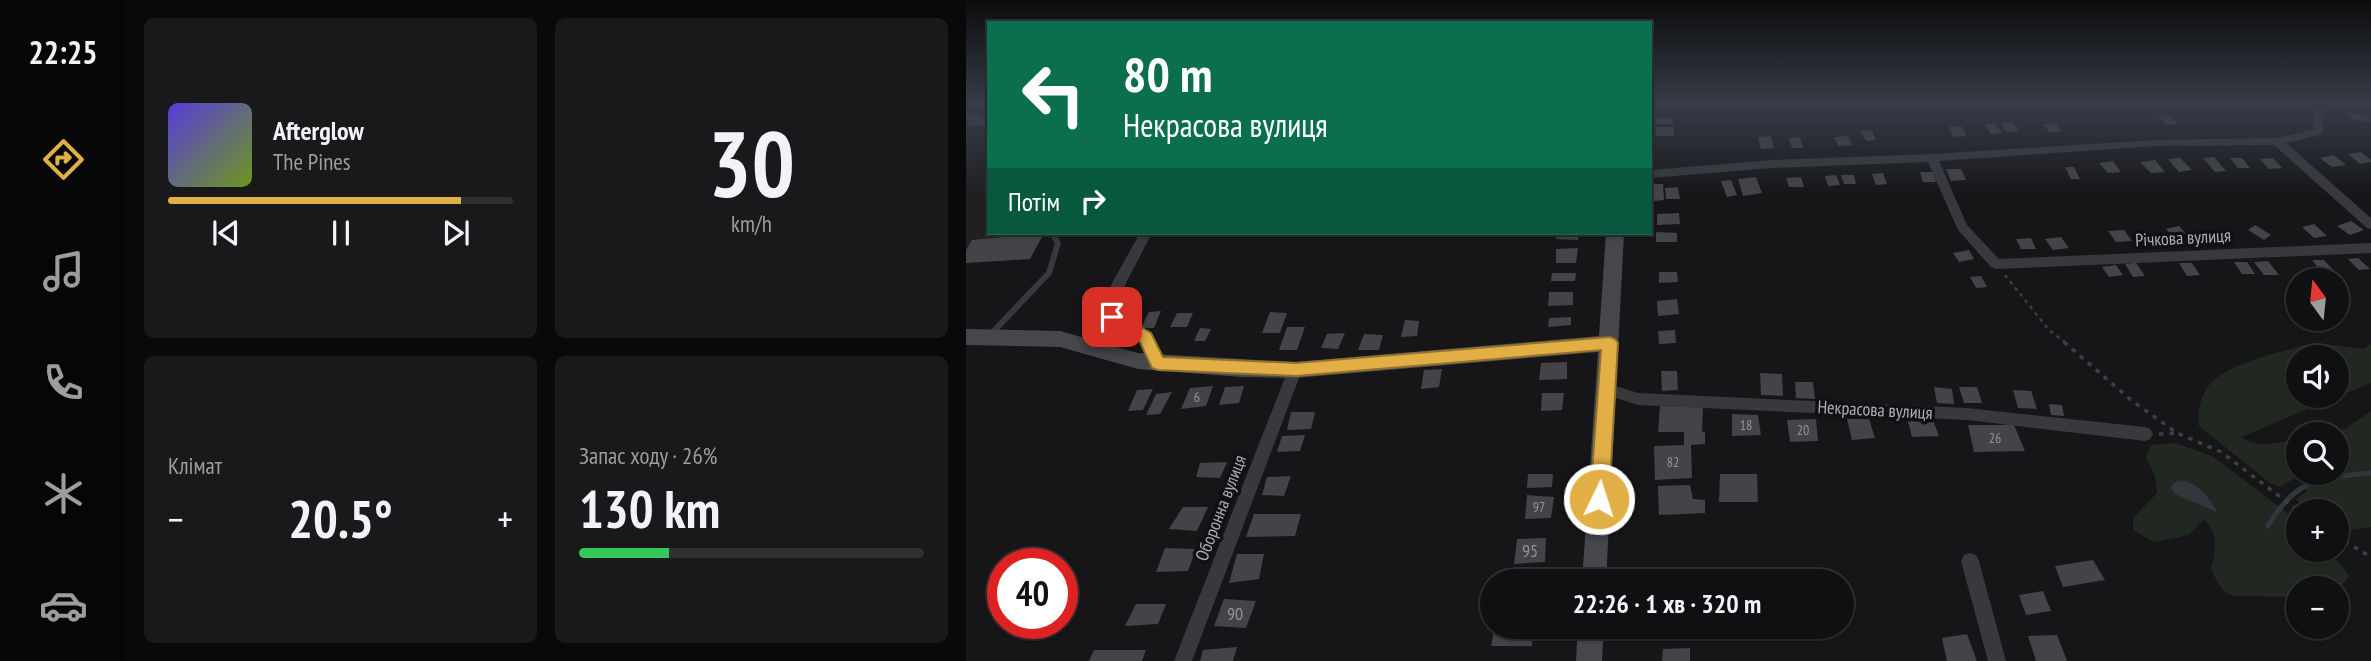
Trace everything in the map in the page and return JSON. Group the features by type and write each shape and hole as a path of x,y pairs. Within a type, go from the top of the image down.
{"street":[{"path":"1652,174 1770,164 1932,158 2155,143 2277,141 2305,135"},
{"path":"2277,141 2371,225"},
{"path":"1932,158 1962,227 1996,264"},
{"path":"1145,235 1118,285 1112,317 1145,338 1158,363"},
{"path":"1595,569 1615,235"},
{"name":"Річкова вулиця","path":"1996,264 2371,247"},
{"path":"966,337 1060,339 1138,361 1296,370 1610,343"},
{"name":"Оборонна вулиця","path":"1183,661 1296,370"},
{"name":"Некрасова вулиця","path":"1606,389 1638,399 1967,414 2145,434"},
{"path":"1970,561 1997,661"},
{"path":"1589,661 1590,639"}],"lane":[{"path":"989,337 1049,273 1058,243 1053,235"}],"path":[{"path":"1996,264 2049,330 2097,368 2130,400 2177,433 2221,452 2286,502"},
{"path":"2145,434 2177,433"},
{"path":"2349,544 2371,557"}],"shaded area":[{"path":"966,135 987,135 987,235 1043,235 1030,259 966,263"},
{"path":"2371,344 2371,383 2349,392 2349,347 2364,349"},
{"path":"2286,350 2286,408 2311,408 2241,437 2261,444 2286,441 2286,483 2280,487 2270,483 2199,426 2201,402 2205,390 2213,381 2247,362"},
{"path":"2371,411 2371,527 2349,530 2349,499 2296,499 2306,492 2306,485 2349,485 2349,426"},
{"path":"2175,443 2212,456 2286,512 2286,562 2339,562 2349,576 2286,576 2286,597 2227,593 2221,588 2211,569 2215,542 2204,519 2189,535 2154,542 2133,530 2133,518 2157,493 2155,476 2146,457 2151,445"},
{"path":"2180,481 2198,487 2217,512 2175,494 2171,488 2173,483"}],"building":[{"path":"1863,135 1874,135 1876,140 1866,141"},
{"path":"1771,136 1774,148 1761,149 1758,137"},
{"path":"1848,136 1852,145 1838,146 1834,137"},
{"path":"1800,137 1803,148 1792,148 1789,138"},
{"path":"2361,152 2371,162 2360,164 2348,154"},
{"path":"2334,155 2346,165 2332,167 2320,158"},
{"path":"2214,157 2226,171 2215,172 2203,158"},
{"path":"2180,158 2192,170 2179,172 2168,159"},
{"path":"2230,158 2242,158 2250,168 2238,168"},
{"path":"2273,158 2282,168 2269,169 2260,159"},
{"path":"2155,160 2165,172 2151,173 2140,162"},
{"path":"2113,161 2121,172 2108,173 2099,163"},
{"path":"2065,167 2074,167 2080,179 2071,179"},
{"path":"1946,169 1961,169 1966,180 1951,181"},
{"path":"1920,172 1933,172 1936,182 1923,182"},
{"path":"1883,173 1887,184 1876,185 1872,174"},
{"path":"1836,175 1840,185 1828,186 1825,176"},
{"path":"1841,175 1854,175 1856,184 1844,184"},
{"path":"1756,177 1762,193 1743,196 1738,179"},
{"path":"1801,177 1804,187 1789,187 1786,178"},
{"path":"1731,180 1737,195 1727,197 1721,181"},
{"path":"1653,184 1663,184 1664,200 1654,201"},
{"path":"1678,187 1680,199 1666,199 1665,188"},
{"path":"1679,213 1680,224 1657,225 1657,214"},
{"path":"2351,221 2364,230 2350,235 2337,226"},
{"path":"2314,224 2327,236 2314,238 2302,227"},
{"path":"2255,225 2271,235 2264,240 2248,230"},
{"path":"2179,226 2188,236 2175,239 2166,229"},
{"path":"2124,230 2132,241 2116,242 2108,231"},
{"path":"1656,232 1677,233 1677,242 1656,242"},
{"path":"1043,235 1030,259 966,263 966,250 972,240"},
{"path":"1557,235 1579,235 1578,240 1556,239"},
{"path":"2061,237 2069,248 2053,250 2045,239"},
{"path":"2031,238 2036,249 2021,249 2016,239"},
{"path":"1578,248 1576,263 1556,263 1556,249"},
{"path":"1969,250 1974,259 1959,262 1953,253"},
{"path":"2358,258 2370,269 2359,270 2348,259"},
{"path":"2312,260 2324,260 2331,268 2318,268"},
{"path":"2268,261 2279,275 2264,275 2254,262"},
{"path":"2234,262 2247,262 2255,274 2242,274"},
{"path":"2136,263 2145,276 2133,277 2125,264"},
{"path":"2179,263 2192,263 2200,275 2187,276"},
{"path":"2116,265 2123,275 2109,277 2102,267"},
{"path":"1659,272 1677,272 1678,282 1659,283"},
{"path":"1552,273 1576,273 1575,281 1551,281"},
{"path":"1981,276 1987,287 1976,288 1970,277"},
{"path":"1549,292 1573,292 1573,305 1548,306"},
{"path":"1677,299 1679,314 1658,316 1657,301"},
{"path":"1161,311 1154,328 1141,328 1149,312"},
{"path":"1270,312 1287,313 1280,333 1262,333"},
{"path":"1177,313 1193,313 1187,327 1170,327"},
{"path":"1571,317 1571,325 1548,327 1549,318"},
{"path":"1405,320 1419,321 1417,336 1401,337"},
{"path":"1287,327 1305,327 1297,350 1279,350"},
{"path":"1200,328 1211,329 1205,341 1194,341"},
{"path":"1675,330 1676,343 1659,344 1658,331"},
{"path":"1345,333 1338,349 1321,348 1327,334"},
{"path":"1364,334 1383,335 1379,350 1358,350"},
{"path":"1567,362 1567,379 1539,380 1541,363"},
{"path":"1442,369 1439,387 1421,389 1424,370"},
{"path":"1661,371 1677,371 1678,390 1662,391"},
{"path":"1760,373 1782,374 1783,396 1761,395"},
{"path":"1795,382 1813,382 1815,399 1796,398"},
{"path":"1213,386 1206,406 1181,409 1190,388"},
{"path":"1244,386 1239,403 1219,405 1225,387"},
{"path":"1934,387 1952,389 1954,404 1937,403"},
{"path":"1959,387 1977,387 1982,403 1964,403"},
{"path":"1153,389 1143,410 1128,411 1137,390"},
{"path":"2013,390 2031,391 2037,409 2018,408"},
{"path":"1172,392 1160,414 1146,415 1156,394"},
{"path":"1542,393 1564,393 1562,410 1541,411"},
{"path":"2049,404 2062,405 2064,416 2051,415"},
{"path":"1660,406 1703,407 1702,432 1705,432 1705,444 1691,445 1692,478 1655,480 1654,446 1684,445 1684,432 1658,432"},
{"path":"1291,412 1315,412 1311,429 1287,430"},
{"path":"1732,414 1758,415 1761,435 1732,436"},
{"path":"1907,417 1932,418 1939,436 1912,437"},
{"path":"1816,419 1818,441 1790,442 1787,420"},
{"path":"1847,419 1869,419 1875,438 1852,440"},
{"path":"1968,425 2014,425 2025,451 1974,452"},
{"path":"1305,435 1300,451 1277,452 1282,436"},
{"path":"1227,462 1220,478 1196,477 1200,463"},
{"path":"1528,474 1553,474 1552,487 1527,488"},
{"path":"1720,474 1757,474 1758,502 1719,502"},
{"path":"1291,476 1284,496 1262,495 1267,477"},
{"path":"1690,485 1693,499 1705,500 1705,513 1659,515 1658,486"},
{"path":"1527,495 1554,497 1551,518 1525,519"},
{"path":"1183,507 1208,507 1197,531 1169,529"},
{"path":"1254,514 1301,514 1295,536 1246,537"},
{"path":"1546,538 1545,562 1514,564 1517,539"},
{"path":"1165,548 1196,549 1188,571 1156,572"},
{"path":"1237,554 1264,554 1259,579 1229,583"},
{"path":"2093,560 2105,580 2063,587 2055,566"},
{"path":"2043,591 2051,611 2026,615 2019,595"},
{"path":"1224,599 1256,601 1246,628 1214,626"},
{"path":"1136,604 1166,604 1158,624 1125,626"},
{"path":"1967,634 1977,661 1947,661 1942,638"},
{"path":"2057,635 2067,661 2036,661 2028,636"},
{"path":"1492,639 1532,639 1532,646 1491,646"},
{"path":"1237,647 1233,661 1200,661 1203,650"},
{"path":"1690,648 1690,661 1662,661 1663,649"},
{"path":"1094,650 1146,650 1142,661 1089,661"}],"waterway":[{"path":"2268,526 2278,510 2299,489 2323,479 2371,473"}],"route":[{"path":"1112,317 1145,338 1158,363 1241,369 1296,370 1590,347 1610,343 1599,499"}]}
